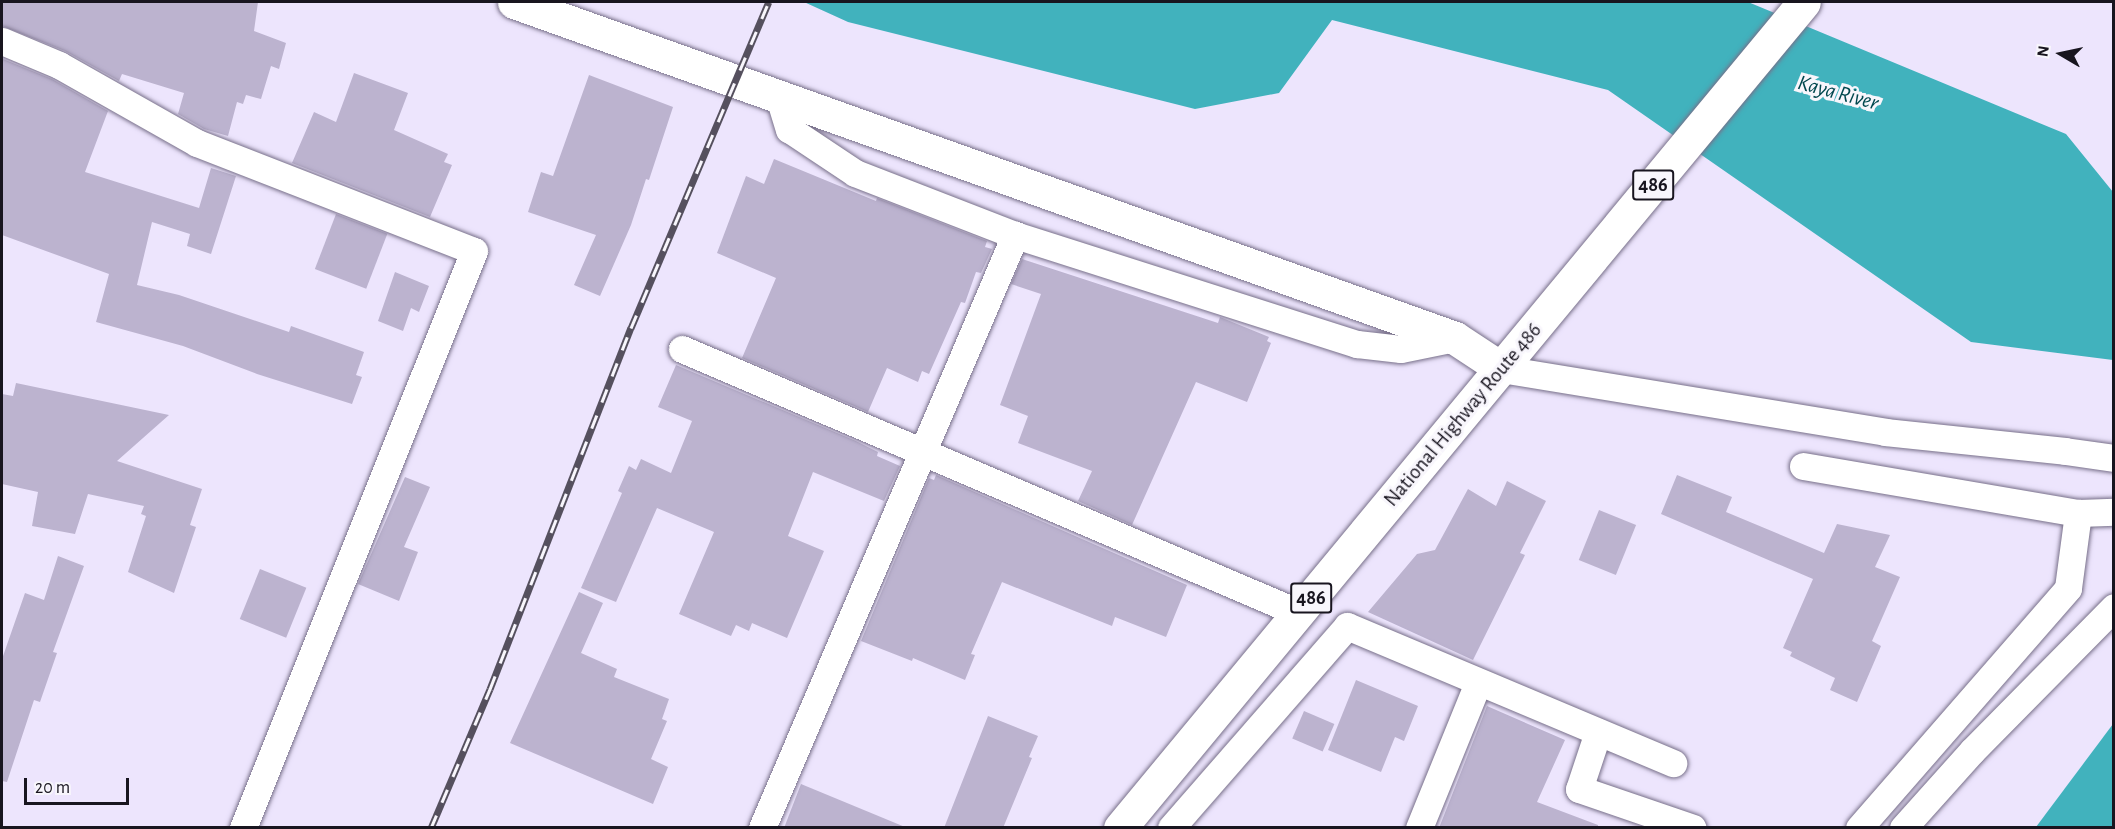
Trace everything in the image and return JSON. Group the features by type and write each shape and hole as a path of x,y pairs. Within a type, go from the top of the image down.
{"main road":[{"path":"514,2 1455,338 1502,369"},
{"name":"National Highway Route 486","path":"1120,828 1804,2"}],"street":[{"path":"2,41 59,65 197,143 474,250 243,828"},
{"path":"779,97 789,129 855,172 1015,235 1357,344 1401,349 1455,338"},
{"path":"762,828 1015,235"},
{"path":"682,349 1299,613"},
{"path":"1502,369 1885,432 2114,458"},
{"path":"1803,466 2078,513 2114,513"},
{"path":"1859,828 2068,588 2078,513"},
{"path":"1903,828 1972,752 2114,607"},
{"path":"1172,828 1347,626 1673,763"},
{"path":"1419,828 1478,682"},
{"path":"1598,732 1579,789 1693,828"}],"water":[{"name":"Kaya River","path":"804,2 1748,2 2066,134 2113,192 2113,360 1971,342 1608,90 1332,20 1279,93 1195,109 848,22"},
{"path":"2113,724 2113,827 2036,827"}],"building":[{"path":"2,2 258,2 254,31 286,43 279,69 271,66 261,99 246,95 243,104 237,102 228,136 204,129 178,114 184,93 122,74 119,81 65,51 2,26"},
{"path":"3,59 52,79 108,111 85,172 199,208 211,168 236,176 211,254 187,246 190,234 152,222 137,285 179,295 289,332 291,326 364,352 356,375 362,377 352,404 257,374 183,346 96,322 109,274 2,235"},
{"path":"354,73 408,93 394,130 448,154 444,162 452,165 430,217 292,163 314,112 336,122"},
{"path":"589,75 673,107 649,180 646,179 631,225 600,296 574,285 596,235 528,212 541,172 553,176"},
{"path":"774,159 876,201 877,198 987,241 985,247 992,249 981,273 976,272 965,303 961,302 929,374 922,371 918,382 887,368 868,412 742,358 776,278 717,253 746,176 764,184"},
{"path":"336,214 387,234 366,289 315,269"},
{"path":"1022,259 1218,323 1220,317 1269,337 1267,341 1271,343 1247,402 1196,382 1132,525 1078,501 1092,471 1018,443 1028,416 1000,405 1041,294 1011,284"},
{"path":"395,272 429,286 419,312 411,308 403,331 378,321"},
{"path":"676,365 856,441 878,452 877,456 900,466 884,501 813,472 788,536 824,551 787,638 752,623 749,631 736,625 731,636 679,614 714,532 657,508 616,602 581,588 622,493 618,491 629,466 636,470 641,459 671,473 692,421 658,407"},
{"path":"16,383 169,415 117,461 202,489 190,525 196,527 174,593 128,572 146,516 141,514 144,506 88,494 75,534 32,526 38,492 2,484 2,394 13,396"},
{"path":"936,475 1187,585 1166,637 1115,617 1112,626 1002,582 971,654 975,655 965,680 913,658 912,661 861,641 929,478 934,480"},
{"path":"1677,475 1732,497 1726,512 1824,553 1837,524 1890,535 1875,567 1900,577 1872,641 1881,646 1857,702 1830,690 1835,678 1790,656 1792,652 1783,648 1813,579 1661,514"},
{"path":"405,477 430,487 404,547 418,552 399,601 358,584"},
{"path":"1507,481 1546,501 1520,553 1525,555 1473,660 1368,612 1417,554 1435,550 1468,489 1496,506"},
{"path":"1599,510 1636,525 1616,575 1579,560"},
{"path":"58,556 84,566 53,652 57,653 40,702 34,700 7,782 2,781 2,659 25,593 44,600"},
{"path":"260,569 306,588 286,638 240,619"},
{"path":"579,592 603,603 581,653 617,669 614,677 669,699 662,719 667,721 651,759 668,767 653,804 510,743"},
{"path":"1356,680 1418,706 1404,741 1395,737 1381,772 1328,750"},
{"path":"1487,706 1565,740 1537,802 1598,825 1598,828 1439,828"},
{"path":"1304,711 1334,724 1323,752 1292,739"},
{"path":"988,716 1038,736 1029,757 1032,758 1003,828 944,828"},
{"path":"801,784 905,827 905,828 784,828"}],"railway":[{"path":"431,828 490,689 631,328 769,2"}]}
